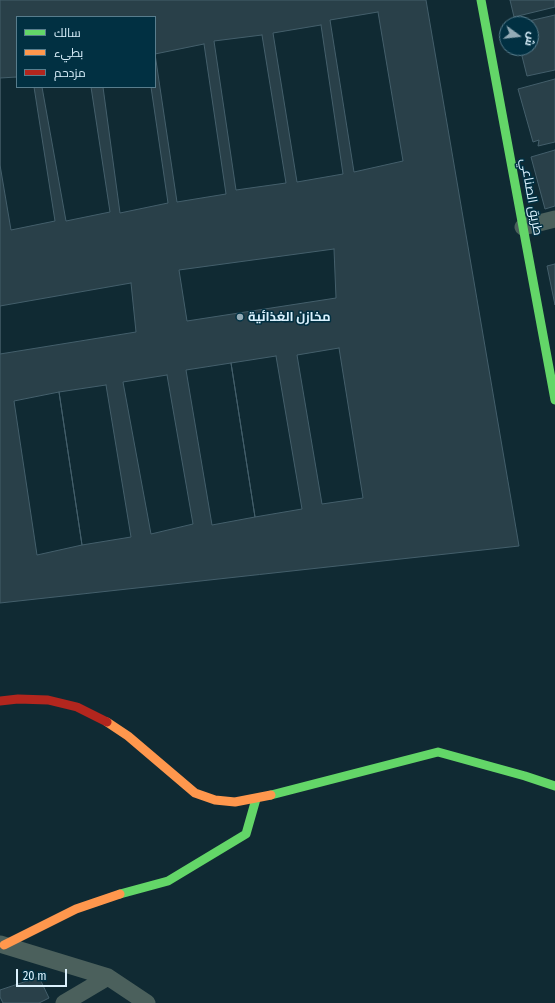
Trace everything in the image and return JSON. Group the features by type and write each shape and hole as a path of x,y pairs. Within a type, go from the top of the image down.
{"street":[{"name":"طريق الصناعي","path":"481,0 555,400"},
{"path":"523,226 555,219"},
{"path":"0,701 18,699 48,700 77,707 103,719 128,736 195,793 215,800 235,802 256,799 438,752 555,786"},
{"path":"2,945 76,909 111,896 168,881 246,834 256,799"},
{"path":"2,945 108,977 147,1003"},
{"path":"64,1003 108,977"}],"building":[{"name":"مخازن الغذائية","path":"0,0 426,0 519,546 0,603"},
{"path":"510,0 555,0 555,7 514,16"},
{"path":"378,12 403,161 354,172 330,20"},
{"path":"555,15 555,70 527,76 522,56 539,56 539,19"},
{"path":"321,25 343,174 297,182 273,33"},
{"path":"262,35 286,183 236,190 214,41"},
{"path":"204,44 226,194 177,202 156,54"},
{"path":"16,77 16,88 34,88 55,221 11,230 0,165 0,78"},
{"path":"555,79 555,142 538,146 539,140 533,142 518,89"},
{"path":"42,88 91,88 110,212 66,221"},
{"path":"103,88 151,88 168,203 120,213"},
{"path":"555,150 555,206 545,209 531,157"},
{"path":"334,249 336,298 187,321 179,270"},
{"path":"555,264 555,305 547,266"},
{"path":"131,283 136,332 0,354 0,306"},
{"path":"339,348 363,498 322,504 297,355"},
{"path":"276,356 302,509 255,517 231,363"},
{"path":"231,363 255,517 212,525 186,370"},
{"path":"167,375 193,524 151,534 123,382"},
{"path":"106,385 131,537 82,545 59,392"},
{"path":"59,392 82,545 37,555 14,401"},
{"path":"39,977 49,998 39,1003 3,1003 0,997 0,990"}],"traffic: fast":[{"path":"481,0 555,400"},
{"path":"271,795 438,752 525,776 555,786"},
{"path":"120,894 168,881 246,834 256,799"}],"traffic: slow":[{"path":"107,722 128,736 195,793 215,800 235,802 271,795"},
{"path":"4,945 76,909 120,894"}],"traffic: jam":[{"path":"0,701 18,699 48,700 77,707 107,722"}],"place":[{"name":"مخازن الغذائية","path":"240,317"}]}
